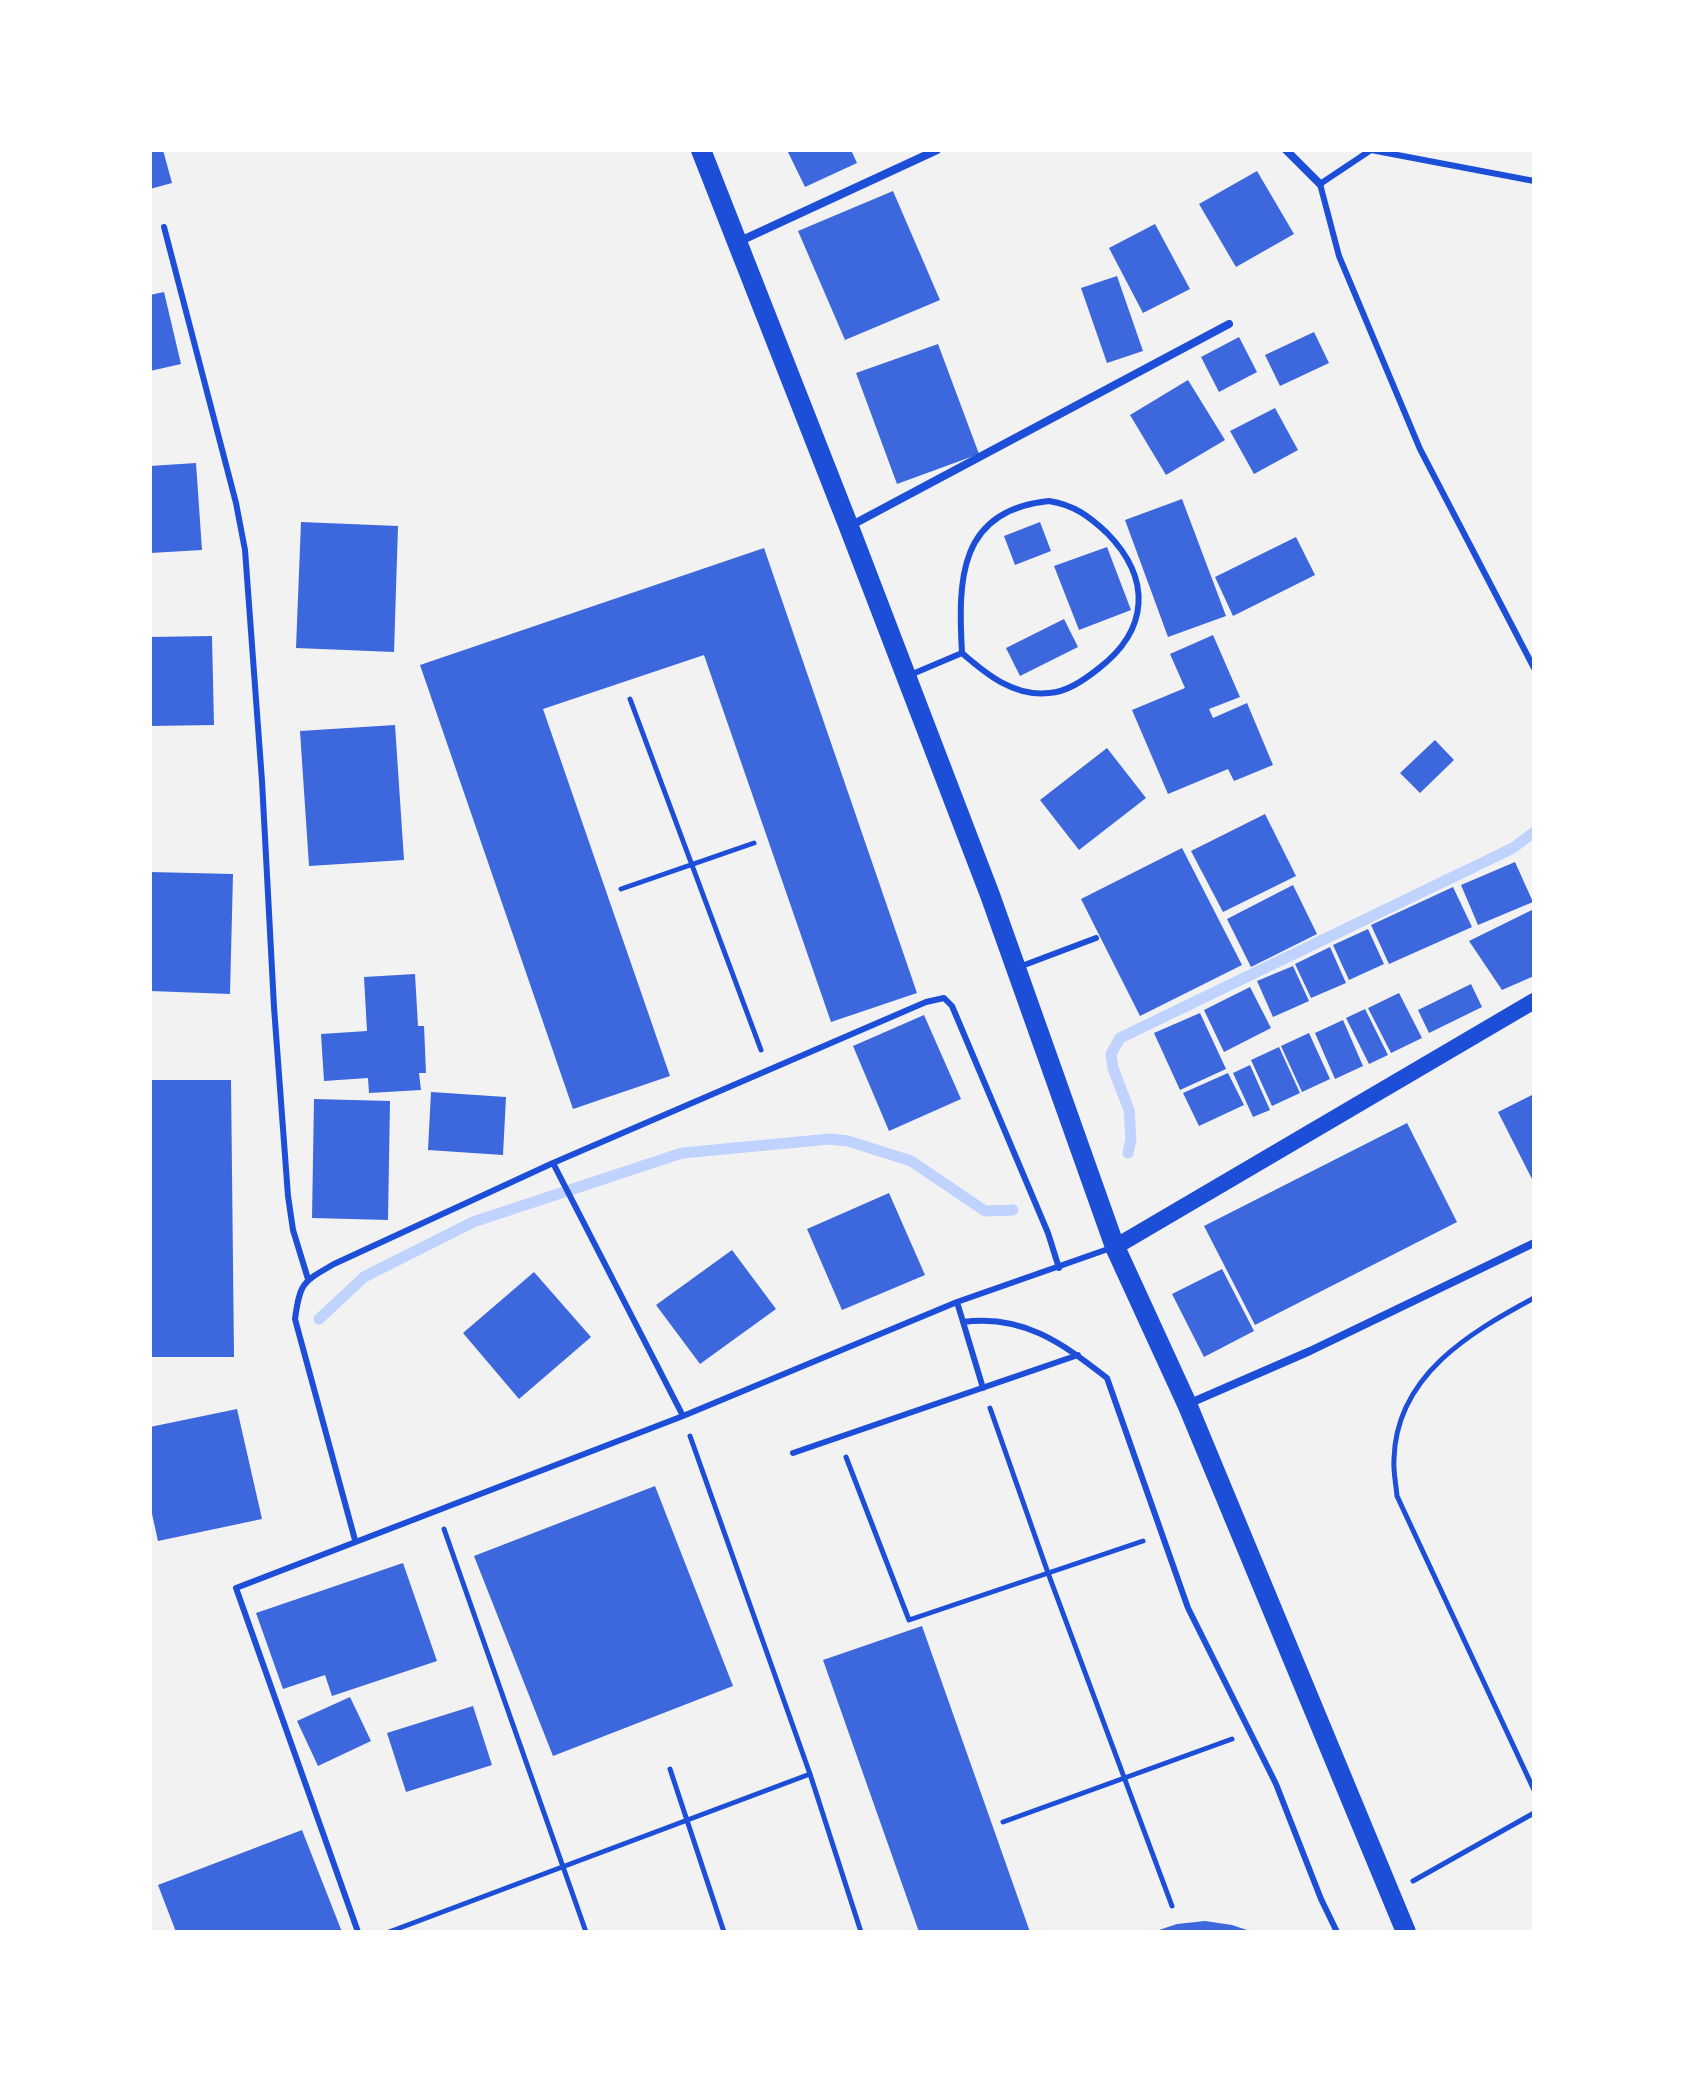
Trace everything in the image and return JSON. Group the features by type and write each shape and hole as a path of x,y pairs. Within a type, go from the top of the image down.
{"main road":[{"path":"701,150 849,527 1016,968 1115,1247 1187,1404 1406,1932"},
{"path":"1115,1247 1534,1001"}],"street":[{"path":"737,242 937,150"},
{"path":"1286,150 1320,184"},
{"path":"849,527 1229,324"},
{"path":"1187,1404 1310,1351 1534,1243"}],"lane":[{"path":"1534,181 1371,150 1320,184 1339,256 1420,449 1534,668"},
{"path":"164,227 236,503 245,550 288,1196 293,1230 308,1279"},
{"path":"1049,501 1068,504 1100,527 1118,545 1132,568 1138,586 1134,628 1110,660 1070,687 1049,693 1008,687 986,674 962,653 965,561 979,535 1008,512 1030,503 1049,501"},
{"path":"906,677 962,653"},
{"path":"1016,968 1096,938"},
{"path":"355,1540 295,1319 299,1292 308,1279 334,1264 553,1163 926,1002 944,998 952,1006 1048,1233 1059,1268"},
{"path":"553,1163 683,1416"},
{"path":"358,1932 236,1588 683,1416 957,1302 1115,1247"},
{"path":"957,1302 983,1388"},
{"path":"963,1322 983,1319 1040,1331 1107,1378 1188,1608 1276,1784 1337,1932"},
{"path":"793,1453 1078,1355"}],"path":[{"path":"630,699 768,1070"},
{"path":"621,889 754,843"},
{"path":"1534,1298 1483,1326 1438,1361 1417,1387 1400,1418 1393,1459 1397,1496 1534,1790"},
{"path":"983,1388 1172,1906"},
{"path":"683,1416 810,1774 861,1932"},
{"path":"838,1437 909,1620 1163,1535"},
{"path":"437,1510 586,1932"},
{"path":"1003,1822 1250,1733"},
{"path":"670,1769 724,1932"},
{"path":"389,1932 810,1774"},
{"path":"1390,1894 1534,1813"}],"building":[{"path":"150,150 163,150 172,183 150,189"},
{"path":"787,150 851,150 857,163 805,187"},
{"path":"1257,171 1294,234 1236,267 1199,204"},
{"path":"893,191 940,300 845,340 798,231"},
{"path":"1155,224 1190,289 1143,313 1109,248"},
{"path":"1117,276 1143,351 1107,363 1081,288"},
{"path":"164,292 181,364 150,371 150,295"},
{"path":"1314,332 1329,363 1280,386 1265,355"},
{"path":"1239,337 1257,372 1219,392 1201,357"},
{"path":"938,344 979,454 897,484 856,373"},
{"path":"1188,380 1225,440 1166,475 1130,415"},
{"path":"1275,408 1298,450 1254,474 1230,431"},
{"path":"196,463 202,550 150,553 150,466"},
{"path":"1182,499 1226,616 1168,637 1125,520"},
{"path":"301,522 398,526 394,652 296,648"},
{"path":"1040,522 1051,551 1015,565 1004,536"},
{"path":"1296,537 1315,575 1233,616 1215,577"},
{"path":"1107,547 1131,610 1079,630 1054,566"},
{"path":"764,548 917,993 831,1022 704,655 543,709 670,1076 573,1109 420,665"},
{"path":"1064,619 1078,647 1020,676 1006,648"},
{"path":"1213,635 1240,697 1209,709 1213,718 1247,703 1273,765 1234,781 1228,769 1168,794 1132,710 1185,688 1170,654"},
{"path":"212,636 214,725 150,726 150,637"},
{"path":"395,725 404,860 309,866 300,731"},
{"path":"1435,740 1454,760 1420,793 1400,773"},
{"path":"1107,748 1146,798 1079,850 1040,800"},
{"path":"1265,814 1296,876 1223,912 1191,851"},
{"path":"1182,848 1242,965 1140,1016 1081,899"},
{"path":"1515,862 1533,902 1478,925 1461,885"},
{"path":"150,872 233,874 230,994 150,991"},
{"path":"1293,885 1317,934 1251,967 1227,919"},
{"path":"1453,887 1472,927 1389,964 1371,925"},
{"path":"1534,909 1534,976 1502,990 1469,941"},
{"path":"1368,929 1384,964 1349,980 1333,945"},
{"path":"1330,947 1346,983 1311,998 1295,964"},
{"path":"1293,966 1309,1001 1273,1017 1257,981"},
{"path":"415,974 418,1026 424,1026 426,1073 419,1073 421,1090 369,1093 368,1078 324,1081 321,1034 367,1031 364,977"},
{"path":"1471,984 1482,1007 1429,1033 1418,1010"},
{"path":"1250,987 1271,1028 1224,1052 1204,1010"},
{"path":"1399,993 1422,1038 1391,1053 1368,1008"},
{"path":"1365,1009 1388,1055 1369,1064 1346,1018"},
{"path":"1200,1013 1226,1069 1180,1090 1154,1033"},
{"path":"924,1015 961,1099 889,1131 853,1046"},
{"path":"1343,1020 1363,1066 1335,1079 1315,1033"},
{"path":"1309,1033 1330,1079 1302,1092 1281,1046"},
{"path":"1279,1047 1300,1093 1272,1106 1251,1060"},
{"path":"1250,1065 1270,1110 1253,1117 1233,1073"},
{"path":"1228,1073 1244,1105 1199,1126 1183,1093"},
{"path":"150,1080 231,1080 234,1357 150,1357"},
{"path":"431,1092 506,1097 503,1155 428,1150"},
{"path":"1534,1094 1534,1178 1532,1179 1498,1112"},
{"path":"314,1099 390,1101 388,1220 312,1218"},
{"path":"1407,1123 1457,1222 1255,1325 1204,1226"},
{"path":"889,1193 925,1275 842,1310 807,1229"},
{"path":"732,1250 776,1309 700,1364 656,1305"},
{"path":"1222,1269 1254,1331 1204,1357 1172,1294"},
{"path":"534,1272 591,1337 519,1399 463,1333"},
{"path":"237,1409 262,1519 158,1541 150,1505 150,1427"},
{"path":"655,1486 733,1686 553,1756 474,1556"},
{"path":"403,1563 437,1661 332,1696 325,1675 283,1689 256,1613"},
{"path":"922,1626 1030,1932 919,1932 823,1660"},
{"path":"350,1697 371,1741 318,1766 297,1721"},
{"path":"473,1706 492,1765 406,1792 387,1733"},
{"path":"302,1830 342,1932 176,1932 158,1885"},
{"path":"1205,1921 1253,1932 1153,1932 1177,1924"}],"waterway":[{"path":"1128,1153 1131,1139 1129,1110 1111,1054 1120,1038 1513,848 1534,832"},
{"path":"319,1319 364,1277 473,1222 682,1153 830,1139 848,1141 911,1161 985,1211 1013,1210"}]}
